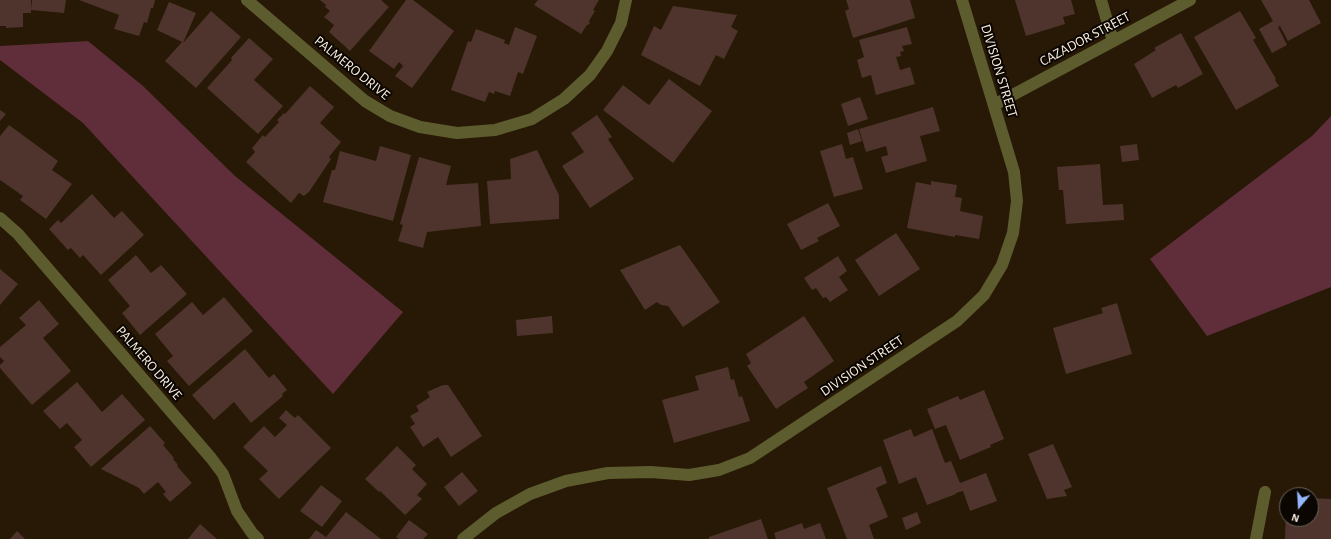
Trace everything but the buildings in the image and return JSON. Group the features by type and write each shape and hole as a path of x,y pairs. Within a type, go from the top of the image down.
{"street":[{"name":"PALMERO DRIVE","path":"247,0 365,101 390,116 420,127 457,133 495,130 532,119 564,99 590,75 607,51 621,23 626,0"},
{"name":"DIVISION STREET","path":"463,539 496,513 530,494 566,481 608,473 651,472 689,475 719,470 750,458 957,321 984,295 1002,265 1013,233 1016,201 1014,172 962,0"},
{"path":"1100,0 1113,41"},
{"name":"CAZADOR STREET","path":"994,105 1190,0"},
{"name":"PALMERO DRIVE","path":"0,218 18,234 211,458 223,474 237,511 258,539"},
{"path":"1256,539 1265,492"}],"shaded area":[{"path":"88,41 143,86 235,176 403,312 333,394 83,123 0,60 0,46"},
{"path":"1331,116 1331,287 1207,336 1150,259 1312,136"}]}
